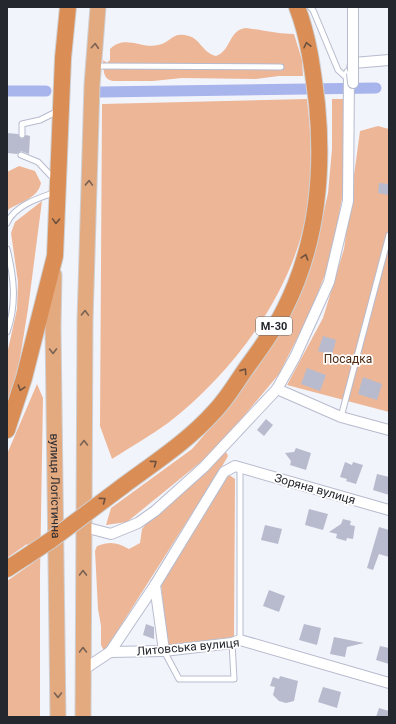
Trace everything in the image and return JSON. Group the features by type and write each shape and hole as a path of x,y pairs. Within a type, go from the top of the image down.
{"highway":[{"path":"7,430 24,378 55,256 60,111 68,7"},
{"name":"М-30","path":"7,569 51,540 185,440 215,412 284,311 296,284 310,241 318,194 321,151 314,74 297,7"}],"main road":[{"path":"83,717 85,321 92,85 98,7"},
{"name":"вулиця Логістична","path":"55,256 52,328 58,717"}],"street":[{"path":"84,527 111,534 138,523 155,511 204,467 277,389 295,357 329,282 348,201 350,7"},
{"path":"353,7 353,78"},
{"path":"353,78 353,63 389,60"},
{"path":"277,389 341,417 389,430"},
{"path":"83,670 110,652 155,585 224,472 234,466 240,468"},
{"name":"Зоряна вулиця","path":"240,468 389,510"},
{"path":"155,585 164,651"},
{"name":"Литовська вулиця","path":"110,652 164,651 236,642 389,684"}],"lane":[{"path":"310,7 313,10 338,70 353,78"},
{"path":"93,66 281,67"},
{"path":"22,135 22,124 40,120 60,111"},
{"path":"7,223 10,217 22,207 57,187 38,162 21,154"},
{"path":"341,417 389,235"},
{"path":"7,249 14,285 14,302 7,332"},
{"path":"164,651 179,678 234,679 240,468"}],"green space":[{"path":"246,28 276,33 294,34 302,60 303,76 279,76 256,79 182,78 153,81 113,81 109,80 104,74 103,60 107,63 110,60 110,49 121,43 127,42 152,46 163,44 175,36 183,35 193,38 208,52 216,56 225,49 236,32"},
{"path":"307,99 311,151 311,177 308,203 302,235 291,266 276,297 259,326 238,353 216,379 193,402 168,423 112,459 100,426 102,104"},
{"path":"332,99 344,99 348,151 343,193 330,262 309,315 279,374 234,428 202,461 127,522 106,525 111,508 192,449 224,412 291,312 313,260 328,193 332,149"},
{"name":"Посадка","path":"378,126 389,129 389,412 287,385 323,318 344,249 360,131"},
{"path":"19,166 35,171 41,183 33,196 9,209 7,212 7,172"},
{"path":"42,201 28,309 15,389 7,411 7,354 17,309 18,282 11,233 15,222"},
{"path":"37,384 43,398 40,576 40,717 7,717 7,581 34,562 27,544 7,558 7,454"},
{"path":"226,452 228,456 224,463 111,641 108,649 103,649 101,645 101,626 98,609 95,551 97,546 106,543 113,543 129,549 140,543 142,529 146,524"},
{"path":"228,474 235,479 234,637 168,645 161,585"}],"building":[{"path":"7,133 18,134 22,139 26,135 30,136 29,154 21,151 17,154 7,153"},
{"path":"379,183 389,184 389,195 378,193"},
{"path":"323,336 336,340 332,355 318,351"},
{"path":"307,368 326,375 320,391 301,384"},
{"path":"363,377 382,384 377,400 358,394"},
{"path":"266,419 273,425 264,436 257,430"},
{"path":"296,448 311,453 306,470 290,465 291,461 285,453 294,452"},
{"path":"345,462 352,465 353,462 363,465 356,484 346,481 347,479 340,477"},
{"path":"377,474 389,477 389,495 373,490"},
{"path":"309,509 328,514 323,530 305,525"},
{"path":"343,519 351,521 350,525 355,526 353,539 347,538 346,541 336,538 337,534 329,532 341,524"},
{"path":"265,525 282,529 278,544 261,540"},
{"path":"379,527 389,530 389,557 379,554 373,570 367,568"},
{"path":"269,590 285,596 279,612 263,606"},
{"path":"146,624 154,627 154,639 143,635"},
{"path":"304,624 321,628 317,645 299,640"},
{"path":"334,637 364,643 347,647 345,657 330,654"},
{"path":"380,646 389,648 389,664 376,660"},
{"path":"280,676 298,681 294,701 286,703 279,701 273,695 275,687 270,686 273,677 279,679"},
{"path":"323,687 341,692 337,708 318,702"},
{"path":"379,708 389,711 389,717 376,717"}],"waterway":[{"path":"100,92 376,88"},
{"path":"7,91 46,91"}]}
